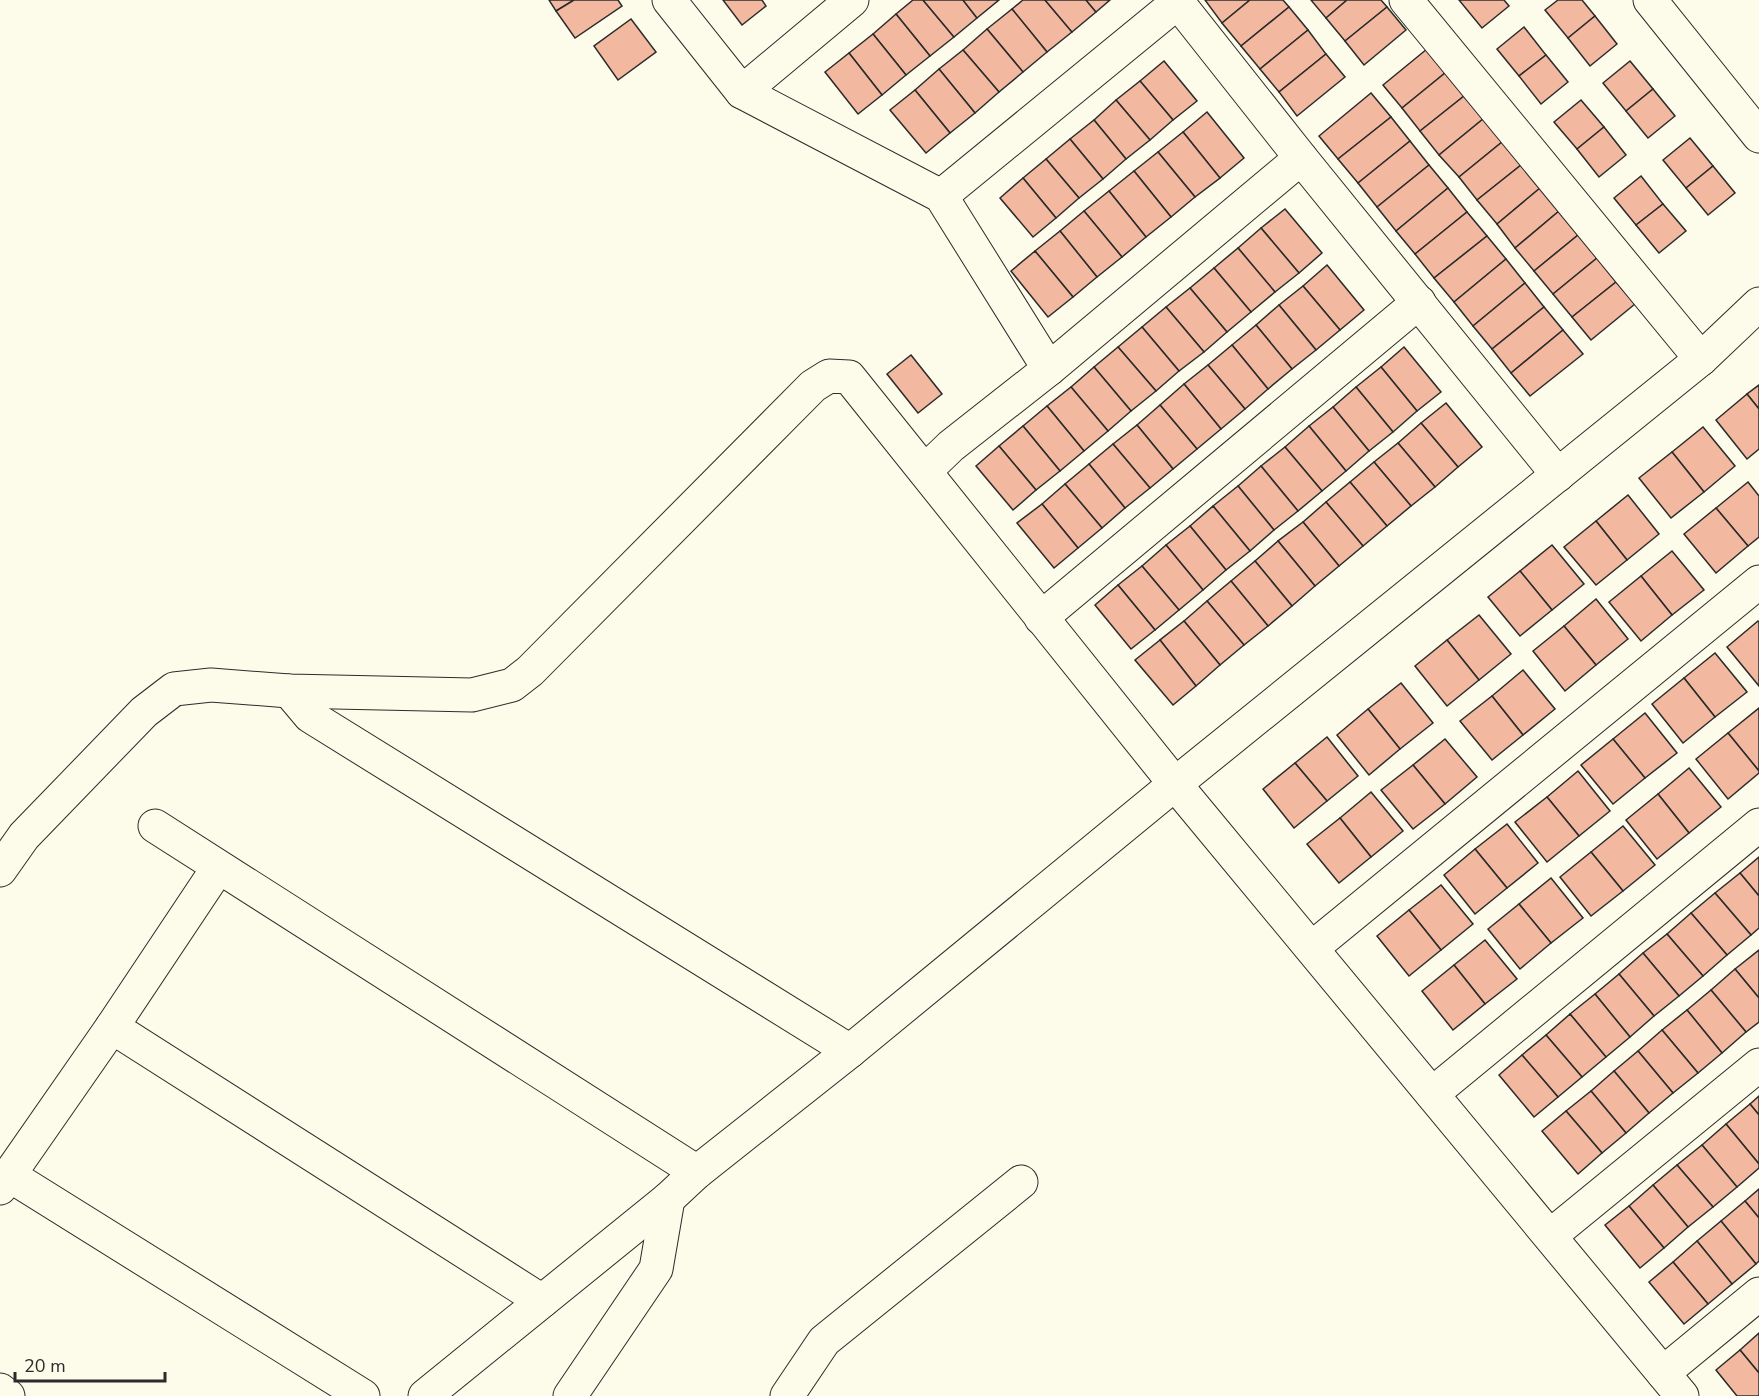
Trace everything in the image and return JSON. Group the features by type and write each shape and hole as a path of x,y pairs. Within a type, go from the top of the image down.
{"street":[{"path":"669,0 742,92 941,196 1049,369"},
{"path":"742,92 852,0"},
{"path":"1406,0 1701,359"},
{"path":"1650,0 1759,136"},
{"path":"941,196 1177,1 1558,475"},
{"path":"925,471 951,446 1049,369 1301,158"},
{"path":"1041,618 1419,302"},
{"path":"425,1396 668,1199 697,1172 850,1051 1175,784 1701,359 1759,304"},
{"path":"0,870 24,836 144,712 174,690 211,685 289,691 472,695 512,685 530,671 813,386 829,376 849,377 1175,784 1673,1385 1759,1294"},
{"path":"1312,948 1759,582"},
{"path":"289,691 310,716 850,1051"},
{"path":"1432,1094 1759,825"},
{"path":"155,826 697,1172"},
{"path":"218,868 5,1182 363,1396"},
{"path":"112,1027 542,1301"},
{"path":"1550,1236 1759,1065"},
{"path":"787,1396 824,1341 1021,1182"},
{"path":"570,1396 656,1269 668,1199"},
{"path":"0,1390 8,1396"}],"building":[{"path":"549,0 574,0 556,11"},
{"path":"574,0 618,0 622,6 575,38 556,11"},
{"path":"723,0 762,0 766,6 742,25"},
{"path":"913,0 923,0 954,37 930,56 896,14"},
{"path":"923,0 963,0 977,18 954,37"},
{"path":"963,0 999,0 977,18"},
{"path":"1023,0 1045,0 1072,32 1047,52 1012,9"},
{"path":"1045,0 1086,0 1096,12 1072,32"},
{"path":"1086,0 1110,0 1096,12"},
{"path":"1205,0 1250,0 1222,23"},
{"path":"1250,0 1283,0 1289,7 1241,46 1222,23"},
{"path":"1311,0 1347,0 1326,18"},
{"path":"1347,0 1381,0 1387,7 1345,41 1326,18"},
{"path":"1459,0 1504,0 1509,6 1482,28"},
{"path":"1558,0 1582,0 1595,16 1568,38 1545,10"},
{"path":"1289,7 1308,30 1260,69 1241,46"},
{"path":"1387,7 1406,30 1364,65 1345,41"},
{"path":"1012,9 1047,52 1023,72 987,29"},
{"path":"896,14 930,56 906,75 873,34"},
{"path":"1595,16 1617,44 1590,66 1568,38"},
{"path":"631,19 656,52 618,80 594,46"},
{"path":"1524,27 1546,55 1519,76 1497,49"},
{"path":"987,29 1023,72 999,92 963,50"},
{"path":"1308,30 1326,54 1279,92 1260,69"},
{"path":"873,34 906,75 882,95 849,53"},
{"path":"1427,49 1445,73 1402,108 1383,85"},
{"path":"963,50 999,92 975,113 939,69"},
{"path":"849,53 882,95 858,114 825,72"},
{"path":"1326,54 1345,77 1297,116 1279,92"},
{"path":"1546,55 1568,82 1541,104 1519,76"},
{"path":"1164,61 1197,101 1173,120 1140,81"},
{"path":"1630,61 1653,89 1626,111 1603,83"},
{"path":"939,69 975,113 950,133 915,90"},
{"path":"1445,73 1464,96 1420,131 1402,108"},
{"path":"1140,81 1173,120 1150,140 1116,100"},
{"path":"1653,89 1675,116 1648,138 1626,111"},
{"path":"915,90 950,133 926,153 890,110"},
{"path":"1371,93 1391,117 1338,159 1319,136"},
{"path":"1464,96 1483,119 1439,155 1420,131"},
{"path":"1116,100 1150,140 1126,159 1094,120"},
{"path":"1581,100 1604,127 1577,149 1554,122"},
{"path":"1207,112 1244,158 1220,178 1183,132"},
{"path":"1391,117 1410,141 1358,183 1338,159"},
{"path":"1483,119 1502,142 1459,177 1439,155"},
{"path":"1094,120 1126,159 1103,179 1070,139"},
{"path":"1604,127 1626,155 1599,177 1577,149"},
{"path":"1183,132 1220,178 1195,197 1158,152"},
{"path":"1690,138 1713,166 1686,188 1663,160"},
{"path":"1070,139 1103,179 1079,198 1046,159"},
{"path":"1410,141 1429,165 1377,207 1358,183"},
{"path":"1502,142 1521,165 1477,200 1459,177"},
{"path":"1158,152 1195,197 1171,217 1134,171"},
{"path":"1046,159 1079,198 1056,218 1023,178"},
{"path":"1429,165 1448,188 1396,231 1377,207"},
{"path":"1521,165 1540,188 1497,224 1477,200"},
{"path":"1713,166 1735,193 1708,215 1686,188"},
{"path":"1134,171 1171,217 1146,237 1109,191"},
{"path":"1641,176 1663,204 1636,225 1614,198"},
{"path":"1023,178 1056,218 1033,237 1000,198"},
{"path":"1448,188 1467,212 1415,254 1396,231"},
{"path":"1540,188 1559,211 1515,248 1497,224"},
{"path":"1109,191 1146,237 1122,257 1084,211"},
{"path":"1663,204 1686,231 1659,253 1636,225"},
{"path":"1285,209 1322,253 1299,273 1261,228"},
{"path":"1084,211 1122,257 1097,277 1060,231"},
{"path":"1559,211 1578,235 1534,271 1515,248"},
{"path":"1467,212 1487,236 1434,278 1415,254"},
{"path":"1261,228 1299,273 1275,292 1238,248"},
{"path":"1060,231 1097,277 1073,297 1035,251"},
{"path":"1578,235 1597,258 1553,294 1534,271"},
{"path":"1487,236 1506,259 1454,302 1434,278"},
{"path":"1238,248 1275,292 1251,312 1214,268"},
{"path":"1035,251 1073,297 1048,317 1011,271"},
{"path":"1597,258 1616,282 1572,317 1553,294"},
{"path":"1506,259 1525,283 1473,326 1454,302"},
{"path":"1327,265 1364,310 1340,330 1303,286"},
{"path":"1214,268 1251,312 1227,332 1190,288"},
{"path":"1616,282 1635,304 1591,340 1572,317"},
{"path":"1525,283 1544,307 1492,349 1473,326"},
{"path":"1303,286 1340,330 1316,350 1279,305"},
{"path":"1190,288 1227,332 1204,352 1166,307"},
{"path":"1279,305 1316,350 1292,369 1256,325"},
{"path":"1166,307 1204,352 1179,371 1142,327"},
{"path":"1544,307 1563,330 1511,373 1492,349"},
{"path":"1256,325 1292,369 1268,389 1232,345"},
{"path":"1142,327 1179,371 1156,391 1118,347"},
{"path":"1563,330 1583,354 1530,396 1511,373"},
{"path":"1232,345 1268,389 1245,409 1208,365"},
{"path":"1118,347 1156,391 1131,411 1094,367"},
{"path":"1404,347 1441,392 1417,411 1381,367"},
{"path":"911,355 942,394 918,413 887,374"},
{"path":"1208,365 1245,409 1221,429 1184,384"},
{"path":"1094,367 1131,411 1108,431 1071,387"},
{"path":"1381,367 1417,411 1393,432 1356,387"},
{"path":"1184,384 1221,429 1197,449 1160,405"},
{"path":"1759,385 1759,409 1747,394"},
{"path":"1071,387 1108,431 1084,451 1047,406"},
{"path":"1356,387 1393,432 1369,451 1333,407"},
{"path":"1747,394 1759,409 1759,449 1747,459 1716,420"},
{"path":"1446,403 1482,447 1458,467 1421,423"},
{"path":"1160,405 1197,449 1173,469 1137,425"},
{"path":"1047,406 1084,451 1060,471 1023,426"},
{"path":"1333,407 1369,451 1346,471 1309,426"},
{"path":"1421,423 1458,467 1435,487 1398,443"},
{"path":"1137,425 1173,469 1150,488 1113,444"},
{"path":"1023,426 1060,471 1036,490 999,446"},
{"path":"1309,426 1346,471 1322,491 1285,447"},
{"path":"1703,427 1735,466 1704,492 1672,452"},
{"path":"1398,443 1435,487 1411,506 1374,462"},
{"path":"1113,444 1150,488 1125,508 1089,464"},
{"path":"999,446 1036,490 1013,510 976,466"},
{"path":"1285,447 1322,491 1298,511 1261,466"},
{"path":"1672,452 1704,492 1671,518 1639,478"},
{"path":"1374,462 1411,506 1387,526 1350,482"},
{"path":"1089,464 1125,508 1102,528 1065,484"},
{"path":"1261,466 1298,511 1274,530 1238,486"},
{"path":"1350,482 1387,526 1363,546 1326,502"},
{"path":"1748,482 1759,496 1759,537 1748,546 1716,508"},
{"path":"1065,484 1102,528 1078,548 1042,504"},
{"path":"1238,486 1274,530 1250,551 1213,506"},
{"path":"1628,495 1659,534 1627,560 1596,521"},
{"path":"1326,502 1363,546 1339,566 1303,522"},
{"path":"1042,504 1078,548 1054,568 1017,523"},
{"path":"1213,506 1250,551 1226,570 1190,526"},
{"path":"1716,508 1748,546 1716,573 1684,534"},
{"path":"1596,521 1627,560 1596,585 1564,547"},
{"path":"1303,522 1339,566 1315,586 1278,541"},
{"path":"1190,526 1226,570 1203,590 1166,545"},
{"path":"1278,541 1315,586 1292,606 1255,561"},
{"path":"1166,545 1203,590 1179,610 1142,566"},
{"path":"1552,545 1584,584 1552,610 1520,571"},
{"path":"1672,551 1704,590 1672,615 1641,576"},
{"path":"1255,561 1292,606 1268,626 1231,581"},
{"path":"1142,566 1179,610 1155,630 1118,585"},
{"path":"1520,571 1552,610 1520,636 1488,597"},
{"path":"1641,576 1672,615 1641,641 1609,602"},
{"path":"1231,581 1268,626 1244,645 1207,601"},
{"path":"1118,585 1155,630 1131,649 1095,605"},
{"path":"1596,599 1628,639 1596,665 1564,626"},
{"path":"1207,601 1244,645 1220,665 1184,621"},
{"path":"1479,615 1511,654 1479,680 1447,640"},
{"path":"1184,621 1220,665 1196,686 1160,640"},
{"path":"1759,622 1759,686 1727,647"},
{"path":"1564,626 1596,665 1565,691 1533,651"},
{"path":"1160,640 1196,686 1173,705 1135,660"},
{"path":"1447,640 1479,680 1447,706 1415,666"},
{"path":"1715,653 1747,692 1715,717 1684,678"},
{"path":"1523,670 1555,709 1523,735 1492,696"},
{"path":"1684,678 1715,717 1683,743 1652,704"},
{"path":"1401,683 1433,723 1400,749 1368,709"},
{"path":"1492,696 1523,735 1492,760 1460,721"},
{"path":"1759,708 1759,771 1728,733"},
{"path":"1368,709 1400,749 1369,775 1337,735"},
{"path":"1645,713 1677,753 1645,778 1613,739"},
{"path":"1728,733 1759,773 1728,799 1696,759"},
{"path":"1327,737 1358,776 1327,801 1295,763"},
{"path":"1445,739 1477,777 1445,804 1413,765"},
{"path":"1613,739 1645,778 1613,804 1581,765"},
{"path":"1295,763 1327,801 1294,828 1263,789"},
{"path":"1413,765 1445,804 1413,829 1381,790"},
{"path":"1689,768 1721,807 1689,833 1658,794"},
{"path":"1578,771 1610,811 1579,836 1547,797"},
{"path":"1371,792 1403,831 1371,857 1340,818"},
{"path":"1658,794 1689,833 1657,859 1626,820"},
{"path":"1547,797 1579,836 1547,862 1515,822"},
{"path":"1340,818 1371,857 1339,883 1307,844"},
{"path":"1507,824 1538,863 1507,888 1475,849"},
{"path":"1623,826 1655,865 1623,891 1591,852"},
{"path":"1475,849 1507,888 1475,914 1444,875"},
{"path":"1591,852 1623,891 1591,916 1560,877"},
{"path":"1759,857 1759,896 1740,873"},
{"path":"1740,873 1759,896 1759,928 1751,935 1715,893"},
{"path":"1551,878 1583,918 1551,943 1519,904"},
{"path":"1441,885 1473,924 1441,950 1409,910"},
{"path":"1715,893 1751,935 1727,955 1691,913"},
{"path":"1519,904 1551,943 1520,969 1488,929"},
{"path":"1409,910 1441,950 1409,976 1377,936"},
{"path":"1691,913 1727,955 1703,976 1667,934"},
{"path":"1667,934 1703,976 1679,996 1643,953"},
{"path":"1485,940 1517,979 1485,1004 1454,965"},
{"path":"1759,950 1759,998 1735,969"},
{"path":"1643,953 1679,996 1654,1016 1619,974"},
{"path":"1454,965 1485,1004 1453,1030 1422,991"},
{"path":"1735,969 1759,998 1759,1022 1746,1032 1711,990"},
{"path":"1619,974 1654,1016 1630,1037 1595,994"},
{"path":"1711,990 1746,1032 1722,1053 1687,1010"},
{"path":"1595,994 1630,1037 1606,1057 1570,1014"},
{"path":"1687,1010 1722,1053 1698,1073 1662,1030"},
{"path":"1570,1014 1606,1057 1582,1077 1546,1035"},
{"path":"1662,1030 1698,1073 1673,1093 1638,1051"},
{"path":"1546,1035 1582,1077 1558,1097 1522,1055"},
{"path":"1638,1051 1673,1093 1649,1113 1614,1071"},
{"path":"1522,1055 1558,1097 1534,1117 1499,1075"},
{"path":"1614,1071 1649,1113 1626,1133 1591,1091"},
{"path":"1591,1091 1626,1133 1602,1153 1566,1111"},
{"path":"1759,1096 1759,1115 1750,1104"},
{"path":"1750,1104 1759,1115 1759,1164 1726,1124"},
{"path":"1566,1111 1602,1153 1578,1174 1542,1131"},
{"path":"1726,1124 1759,1164 1759,1168 1737,1187 1702,1145"},
{"path":"1702,1145 1737,1187 1713,1207 1677,1165"},
{"path":"1677,1165 1713,1207 1688,1227 1653,1185"},
{"path":"1653,1185 1688,1227 1664,1248 1629,1206"},
{"path":"1759,1189 1759,1218 1745,1201"},
{"path":"1745,1201 1759,1218 1759,1261 1756,1264 1721,1221"},
{"path":"1629,1206 1664,1248 1640,1268 1605,1225"},
{"path":"1721,1221 1756,1264 1732,1284 1697,1241"},
{"path":"1697,1241 1732,1284 1708,1304 1673,1262"},
{"path":"1673,1262 1708,1304 1684,1324 1649,1282"},
{"path":"1759,1333 1759,1373 1740,1350"},
{"path":"1740,1350 1759,1373 1759,1396 1737,1396 1716,1370"}]}
